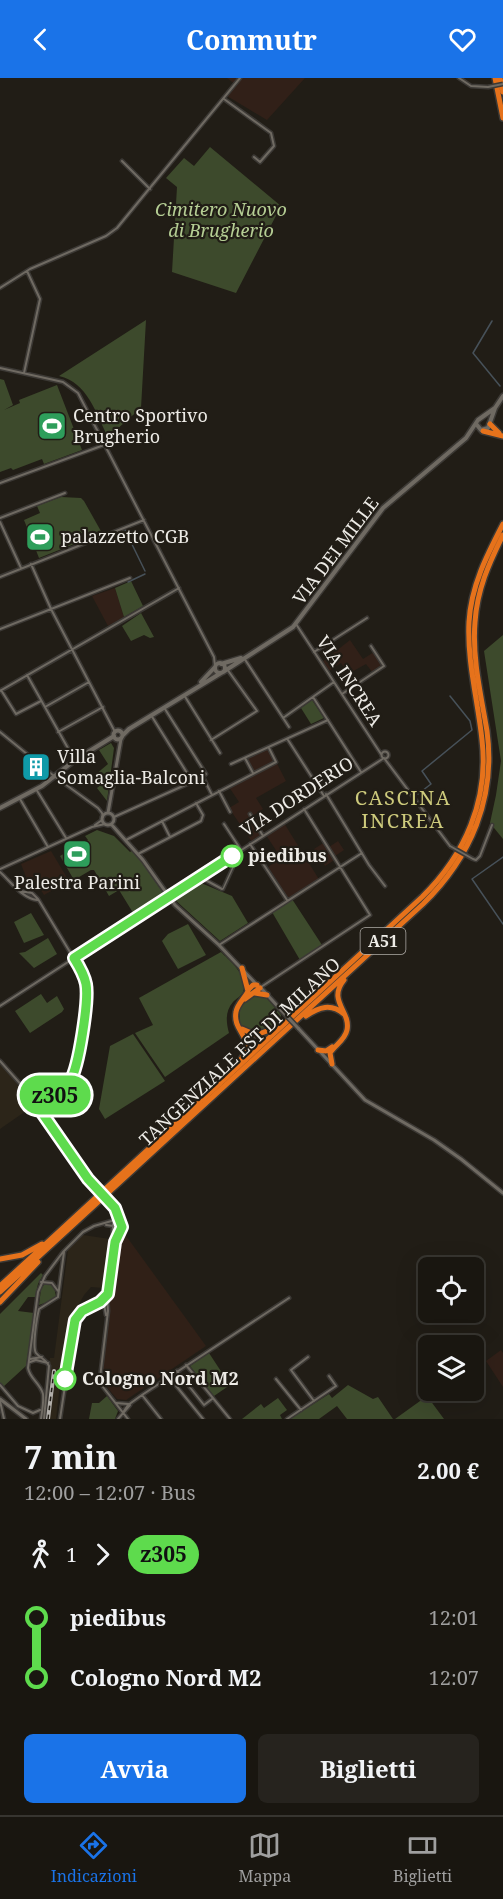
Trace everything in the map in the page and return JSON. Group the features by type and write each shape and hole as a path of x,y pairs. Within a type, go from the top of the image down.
{"highway":[{"path":"495,78 503,118"},
{"path":"500,78 503,92"},
{"path":"490,423 497,432 503,435"},
{"path":"483,431 503,435"},
{"name":"TANGENZIALE EST DI MILANO","path":"89,1204 431,888 453,861 469,832 480,796 484,765 470,650 470,613 478,576 503,524"},
{"name":"TANGENZIALE EST DI MILANO","path":"52,1245 426,901 446,879 467,848 479,822 486,794 489,759 476,659 475,623 483,578 503,536"},
{"path":"326,1054 347,1032 347,1022 338,999 339,988 368,955"},
{"path":"242,968 251,991"},
{"path":"212,1091 245,1053 246,1040 238,1025 236,1012 241,1001 251,991 252,985 259,986"},
{"path":"238,1025 252,1035 267,1032 276,1028 322,988"},
{"path":"251,991 267,995"},
{"path":"290,1027 309,1013 324,1007 333,1007 344,1014"},
{"path":"318,1050 326,1054 333,1066"},
{"path":"0,1259 22,1255 37,1247 89,1204"},
{"name":"A51","path":"0,1286 89,1204"},
{"path":"0,1302 52,1245"},
{"name":"A51","path":"0,1292 52,1245"}],"main road":[{"path":"495,408 482,418 477,424 478,428 483,431 487,429 495,408 503,396"},
{"path":"482,418 487,419 490,423"},
{"name":"VIA DEI MILLE","path":"191,690 296,624 383,508 466,438 477,424"},
{"name":"VIA DEI MILLE","path":"466,438 483,431"},
{"name":"VIA DEI MILLE","path":"118,735 184,695 203,681 218,665 253,653"},
{"path":"218,665 224,667 224,671 216,671 218,665"},
{"path":"0,808 20,799 75,760 118,735"}],"street":[{"path":"0,289 27,271 112,232 240,78"},
{"path":"459,78 473,87 503,84"},
{"path":"224,99 271,133 274,146 260,162 254,157"},
{"path":"122,161 150,189"},
{"path":"24,373 40,299 27,271"},
{"path":"0,368 63,382 74,388 82,398 218,665"},
{"path":"0,483 105,444"},
{"path":"21,568 0,520 65,493"},
{"path":"0,577 144,520"},
{"path":"31,564 51,609 118,735 110,806 108,813 93,827"},
{"path":"0,629 130,578"},
{"path":"41,701 16,714 1,690 178,588"},
{"path":"314,652 367,618"},
{"name":"VIA INCREA","path":"296,624 390,768 450,846 477,859 492,825"},
{"path":"342,694 384,666 371,646"},
{"path":"244,658 289,727"},
{"path":"211,740 257,711 224,671"},
{"path":"27,675 75,760"},
{"path":"45,707 90,682"},
{"path":"283,718 334,682"},
{"path":"184,695 220,753"},
{"path":"313,697 361,772"},
{"path":"58,732 103,707"},
{"path":"40,901 31,899 20,891 0,871 48,847 105,824 206,774 164,707"},
{"path":"151,715 193,782"},
{"path":"231,764 328,720"},
{"path":"0,732 98,808 105,824"},
{"path":"288,740 385,886"},
{"path":"126,840 276,762 269,748"},
{"name":"VIA DORDERIO","path":"0,1006 383,756"},
{"path":"245,758 253,773"},
{"path":"203,777 212,795"},
{"path":"36,789 66,839"},
{"path":"219,791 230,812"},
{"path":"20,799 48,847"},
{"path":"138,854 203,819 196,803"},
{"path":"110,806 115,828 138,854 175,905 242,968 318,1050"},
{"path":"259,986 370,915 304,809"},
{"path":"108,813 113,820"},
{"path":"250,814 263,836"},
{"path":"162,821 170,837"},
{"path":"200,877 222,889 241,850 224,824"},
{"path":"250,844 287,900"},
{"path":"219,945 362,853"},
{"path":"20,891 30,893 40,901 74,958 84,978 87,992 77,1066 67,1085 40,1107"},
{"path":"30,893 31,899"},
{"path":"31,899 34,895"},
{"path":"0,1061 40,1107 41,1112 95,1187 112,1205 120,1221 122,1227 115,1242 100,1378 103,1387 128,1419"},
{"path":"333,1066 365,1100 434,1140 503,1193"},
{"path":"107,1318 103,1299 108,1280 114,1231 115,1212 112,1205"},
{"path":"42,1418 43,1394 29,1374 41,1283 67,1247 88,1229 113,1220 120,1221"},
{"path":"103,1225 122,1227"},
{"path":"103,1225 114,1231"},
{"path":"58,1297 63,1257 67,1247"},
{"path":"41,1283 45,1281 54,1284 58,1297"},
{"path":"79,1313 95,1305 108,1294"},
{"path":"42,1418 48,1363 36,1353 34,1347 38,1310 58,1297"},
{"path":"118,1419 132,1402 289,1298"},
{"path":"103,1299 108,1302"},
{"path":"60,1419 74,1324 79,1313 103,1299"},
{"path":"95,1305 105,1308"},
{"path":"29,1361 42,1357"},
{"path":"308,1358 291,1370 314,1401"},
{"path":"29,1361 48,1363"},
{"path":"186,1365 230,1419"},
{"path":"177,1371 204,1405 213,1398"},
{"path":"169,1376 203,1419"},
{"path":"287,1419 336,1386 329,1376"},
{"path":"276,1379 301,1410"},
{"path":"38,1385 44,1385 47,1381"},
{"path":"0,1385 18,1406 42,1418"},
{"path":"142,1395 161,1419"},
{"path":"0,1400 4,1419"},
{"path":"0,1400 26,1419"},
{"path":"115,1402 123,1404 132,1402"},
{"path":"33,1413 42,1407"}],"shaded area":[{"path":"227,78 305,78 267,120 227,96 236,85"},
{"path":"115,588 124,617 108,626 92,596"},
{"path":"350,640 363,659 374,652 383,666 373,673 366,664 348,674 341,663 327,672 321,663"},
{"path":"269,748 286,781 256,798 263,809 254,815 265,834 252,842 229,808 239,802 229,787 254,774 246,758"},
{"path":"284,823 320,881 290,901 268,867 281,858 266,835"},
{"path":"338,841 344,850 325,866 314,849 325,842 329,847"},
{"path":"51,851 69,881 44,895 37,884 27,890 16,881 26,877 21,864"},
{"path":"0,1063 33,1106 0,1129"},
{"path":"124,1233 206,1346 126,1400 117,1399 106,1386 102,1376 116,1246 121,1234"},
{"path":"83,1235 110,1239 104,1288 91,1287 72,1317 56,1419 46,1419 50,1386 47,1385 50,1358 54,1358 68,1250"},
{"path":"501,1350 503,1353 503,1387 486,1361"}],"green space":[{"name":"Cimitero Nuovo di Brugherio","path":"210,147 281,206 236,293 172,272 177,187 166,178 184,158 194,166"},
{"path":"146,320 141,408 108,437 84,392 77,385 59,376"},
{"path":"0,379 4,380 13,405 4,410 20,403 19,400 57,385 82,450 44,464 42,459 13,470 11,468 0,472"},
{"path":"61,497 81,498 102,533 39,558 24,520 40,513 37,506"},
{"path":"131,581 143,606 124,617 115,588"},
{"path":"141,613 154,637 144,635 131,641 122,626"},
{"path":"503,635 503,839 490,823 501,761 484,651"},
{"path":"312,700 324,718 311,724 301,708"},
{"path":"111,743 114,748 107,801 97,788 102,784 95,775 108,764 99,750"},
{"path":"97,830 114,836 130,852 133,850 164,897 135,916 119,890 109,896 94,870 74,880 60,856 88,840 85,836"},
{"path":"201,883 232,896 248,923 220,941 173,898"},
{"path":"292,899 322,945 300,960 272,912"},
{"path":"31,913 44,935 24,943 14,922"},
{"path":"188,924 206,955 178,969 162,941 168,934"},
{"path":"48,938 57,954 34,968 19,953 25,952"},
{"path":"221,952 238,969 244,986 243,992 233,1002 227,1013 229,1033 165,1077 135,1033 153,1025 139,998"},
{"path":"41,994 47,1003 57,996 64,1009 30,1033 15,1011"},
{"path":"253,995 265,996 281,1015 281,1020 268,1031 250,1032 240,1025 239,1008"},
{"path":"133,1034 165,1081 105,1119 99,1109 110,1046"},
{"path":"41,1273 43,1275 35,1297 28,1297 18,1311 34,1313 26,1366 3,1387 0,1383 0,1314"},
{"path":"46,1282 54,1287 56,1296 53,1300 39,1305 41,1289"},
{"path":"209,1353 230,1385 214,1396 190,1366"},
{"path":"348,1385 373,1399 378,1397 393,1419 347,1419 337,1406 319,1419 290,1419 329,1394 332,1398"},
{"path":"107,1396 118,1411 115,1419 89,1419 92,1403 99,1403"},
{"path":"278,1398 287,1410 280,1415 282,1419 242,1419 261,1404 264,1408"},
{"path":"420,1401 431,1401 444,1419 395,1419"}],"waterway":[{"path":"492,321 473,353 500,386"},
{"path":"125,530 145,571"},
{"path":"128,582 145,574"},
{"path":"418,794 431,784 422,771 472,730 470,721 450,696"},
{"path":"503,857 472,879 503,924"}],"railway":[{"path":"48,1419 54,1371"}],"bus line":[{"name":"z305","path":"65,1379 75,1320 84,1309 105,1299 108,1294 115,1242 122,1229 115,1208 88,1179 40,1110 43,1103 67,1085 77,1066 87,992 86,982 74,958 232,856"}],"place":[{"name":"Centro Sportivo Brugherio","path":"52,426"},
{"name":"palazzetto CGB","path":"40,537"},
{"name":"Villa Somaglia-Balconi","path":"36,767"},
{"name":"Palestra Parini","path":"77,854"},
{"name":"piedibus","path":"232,856"},
{"name":"Cologno Nord M2","path":"65,1379"}],"district":[{"name":"CASCINA INCREA","path":"403,810"}]}
